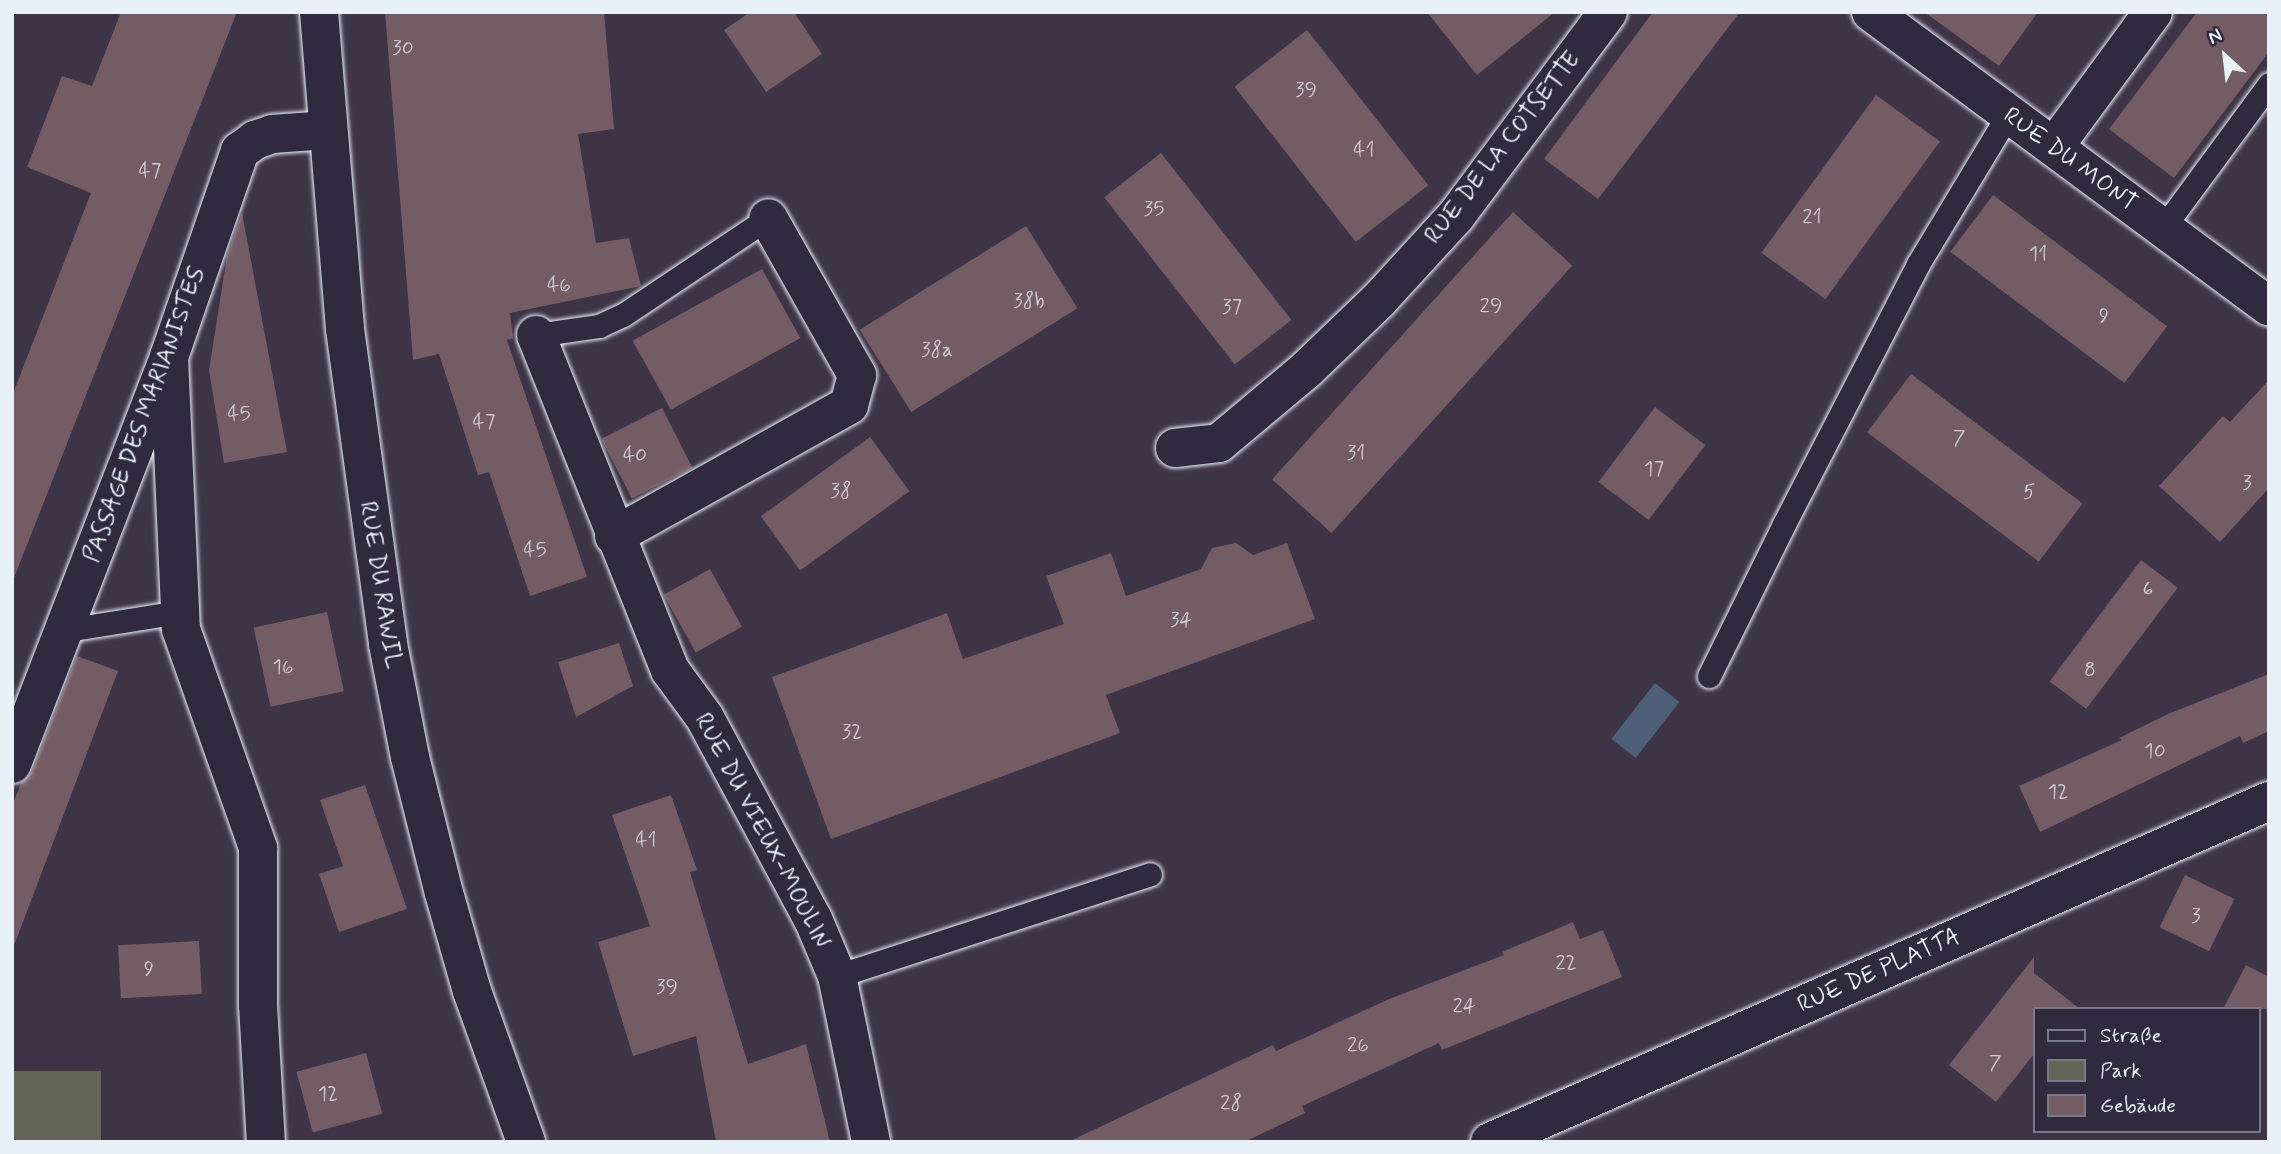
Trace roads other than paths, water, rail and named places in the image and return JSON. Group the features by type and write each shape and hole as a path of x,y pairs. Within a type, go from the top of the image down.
{"street":[{"name":"RUE DU RAWIL","path":"319,12 346,342 390,657 410,757 444,893 476,1003 526,1142"},
{"name":"RUE DE LA COTSETTE","path":"1175,448 1219,443 1306,370 1378,301 1456,216 1608,12"},
{"name":"RUE DU MONT","path":"1871,12 2269,307"},
{"path":"2054,147 2153,12"},
{"name":"PASSAGE DES MARIANISTES","path":"12,764 66,630 169,357 240,151 255,140 272,134 328,130"},
{"path":"614,536 849,405 857,375 768,219"},
{"name":"RUE DU VIEUX-MOULIN","path":"536,335 614,536 670,670 705,718 813,919 837,975 871,1142"},
{"path":"169,357 181,629 258,848 258,1005 266,1142"},
{"name":"RUE DE PLATTA","path":"1490,1142 2269,801"}],"lane":[{"path":"2163,228 2269,84"},
{"path":"1709,676 1912,276 1962,186 2008,115"},
{"path":"536,335 599,326 623,315 768,219"},
{"path":"66,630 180,612"},
{"path":"837,975 1150,874"}],"water":[{"path":"1655,683 1679,702 1636,758 1611,739"}]}
